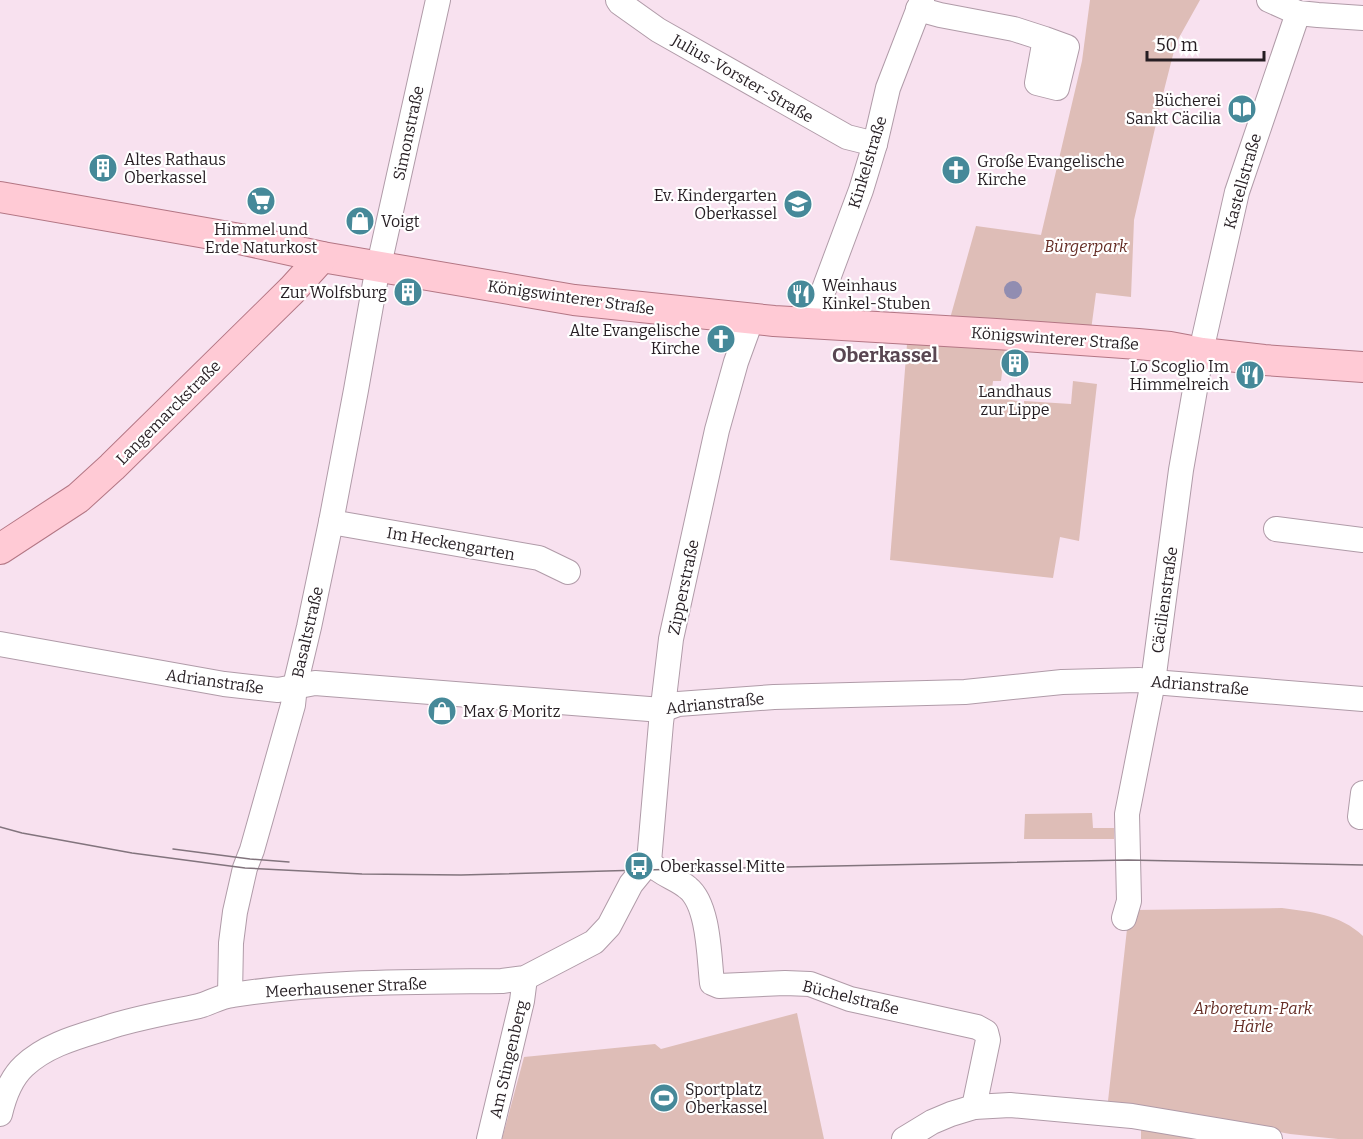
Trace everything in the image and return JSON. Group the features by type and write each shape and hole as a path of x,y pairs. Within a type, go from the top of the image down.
{"main road":[{"name":"Königswinterer Straße","path":"0,197 557,298 811,324 1064,338 1158,346 1264,360 1363,367"},
{"name":"Langemarckstraße","path":"0,549 78,498 292,290 322,257"}],"street":[{"name":"Simonstraße","path":"379,267 438,0"},
{"name":"Julius-Vorster-Straße","path":"618,0 658,30 847,137 875,144"},
{"path":"1269,0 1298,13 1363,18"},
{"name":"Kinkelstraße","path":"811,324 861,190 875,144 888,87 920,4"},
{"path":"920,4 940,15 1014,29 1046,39"},
{"name":"Kastellstraße","path":"1202,353 1211,303 1237,192 1298,13"},
{"name":"Basaltstraße","path":"230,995 231,943 235,912 245,868 292,705 331,522 379,267"},
{"name":"Zipperstraße","path":"649,862 662,710 671,639 717,430 736,362 753,318"},
{"name":"Cäcilienstraße","path":"1124,918 1129,901 1127,814 1154,682 1181,470 1202,353"},
{"name":"Im Heckengarten","path":"331,522 539,558 568,572"},
{"path":"1276,529 1363,540"},
{"name":"Adrianstraße","path":"0,644 224,684 278,690 315,682 662,710 678,704 774,697 965,692 1062,682 1139,680 1363,699"},
{"path":"1360,817 1363,793"},
{"name":"Meerhausener Straße","path":"0,1114 9,1086 15,1076 44,1050 154,1014 202,1005 230,995 324,985 502,981 525,978 594,942 609,926 631,884 649,862"},
{"name":"Büchelstraße","path":"649,862 657,870 689,888 697,899 705,917 712,982 719,986 810,984 850,999 977,1027 986,1032 988,1040 974,1107"},
{"name":"Am Stingenberg","path":"489,1139 522,1001 525,978"},
{"path":"904,1139 932,1122 951,1114 974,1107 1010,1105 1132,1116 1270,1139"}],"green space":[{"name":"Bürgerpark","path":"1090,0 1200,0 1176,43 1161,102 1134,220 1131,297 1096,293 1091,330 949,322 976,226 1041,235 1082,61"},
{"path":"907,344 1005,348 1001,381 993,381 991,397 1018,401 1020,405 1024,404 1024,401 1071,404 1073,381 1097,384 1079,541 1060,537 1053,578 890,560"},
{"path":"1092,813 1093,828 1114,828 1114,839 1024,839 1025,814"},
{"name":"Arboretum-Park Härle","path":"1282,908 1335,919 1363,936 1363,1139 1290,1134 1108,1101 1128,920 1134,910"},
{"name":"Sportplatz Oberkassel","path":"797,1013 824,1139 502,1139 524,1057 655,1044 661,1049"},
{"path":"1141,1121 1247,1139 1141,1139"}],"shaded area":[{"path":"1013,281 1019,284 1022,290 1019,296 1013,299 1007,296 1004,290 1007,284"}],"tram line":[{"path":"0,827 132,853 245,868 362,874 461,875 1128,860 1363,865"},
{"path":"173,849 289,862"}],"place":[{"name":"Bücherei Sankt Cäcilia","path":"1242,109"},
{"name":"Altes Rathaus Oberkassel","path":"103,168"},
{"name":"Große Evangelische Kirche","path":"956,170"},
{"name":"Himmel und Erde Naturkost","path":"261,201"},
{"name":"Ev. Kindergarten Oberkassel","path":"798,204"},
{"name":"Voigt","path":"360,221"},
{"name":"Zur Wolfsburg","path":"408,292"},
{"name":"Weinhaus Kinkel-Stuben","path":"801,294"},
{"name":"Alte Evangelische Kirche","path":"721,339"},
{"name":"Landhaus zur Lippe","path":"1015,363"},
{"name":"Lo Scoglio Im Himmelreich","path":"1250,375"},
{"name":"Max & Moritz","path":"442,711"},
{"name":"Oberkassel Mitte","path":"639,866"},
{"name":"Sportplatz Oberkassel","path":"664,1098"}],"district":[{"name":"Oberkassel","path":"885,355"}]}
